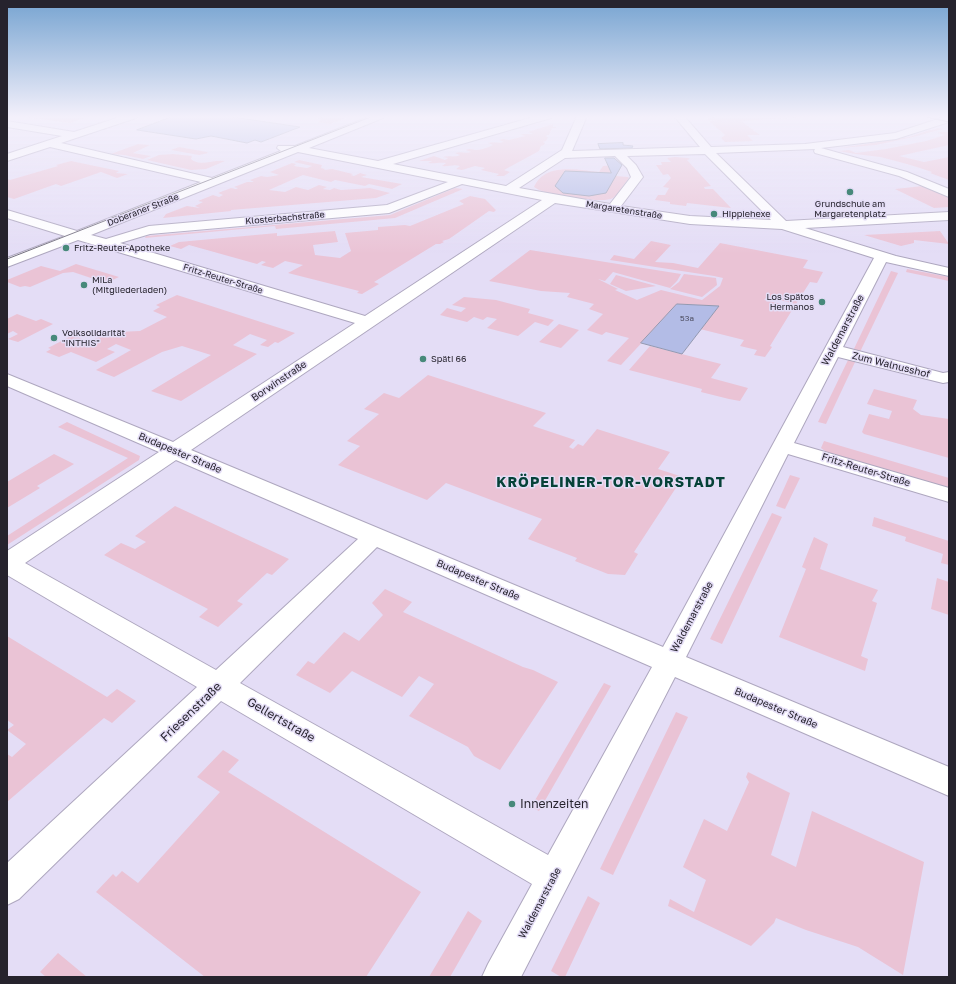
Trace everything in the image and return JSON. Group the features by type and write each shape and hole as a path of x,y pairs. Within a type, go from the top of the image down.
{"street":[{"path":"128,162 215,182"},
{"name":"Doberaner Straße","path":"7,263 71,234 246,162"},
{"name":"Doberaner Straße","path":"7,254 71,234 215,182 266,162"},
{"name":"Margaretenstraße","path":"367,162 552,199 690,220 783,225 901,262 949,272"},
{"path":"378,164 385,162"},
{"path":"508,190 553,162"},
{"path":"613,208 637,177 632,167 627,162"},
{"path":"720,162 783,225 949,216"},
{"path":"859,162 903,174 949,193"},
{"name":"Klosterbachstraße","path":"106,244 149,230 389,209 460,181"},
{"name":"Borwinstraße","path":"7,563 552,199"},
{"name":"Fritz-Reuter-Straße","path":"7,214 368,322"},
{"name":"Waldemarstraße","path":"501,977 669,662 882,256"},
{"name":"Zum Walnusshof","path":"832,350 943,378 949,377"},
{"name":"Budapester Straße","path":"7,379 949,782"},
{"name":"Fritz-Reuter-Straße","path":"782,446 949,495"},
{"name":"Friesenstraße","path":"7,887 375,536"},
{"name":"Gellertstraße","path":"7,563 554,877"}],"shaded area":[{"path":"68,162 75,162 119,171 116,173 128,174 117,178 101,172 61,186 56,184 14,199 7,197 7,179 10,180 58,166 56,165"},
{"path":"155,162 223,162 206,169 191,170"},
{"path":"294,162 308,162 322,165 321,168 325,169 324,170 332,169 353,174 351,175 354,176 360,173 367,175 361,177 402,184 392,189 369,184 365,186 335,180 331,182 303,175 269,190 285,192 296,187 308,190 319,185 327,187 323,189 330,190 334,188 341,190 370,188 390,193 376,198 231,210 163,218 166,214 187,206 200,208 195,206 203,202 198,201 213,195 219,197 223,195 218,193 231,188 236,189 238,188 234,187 247,182 254,182 250,180 261,176 267,177 279,175 270,172 292,163 296,164 294,166 307,168 312,166"},
{"path":"519,162 504,170 510,172 504,176 496,176 499,174 481,170 485,168 475,166 462,170 456,169 460,166 458,165 442,166 446,163 428,163"},
{"path":"661,162 689,162 711,186 704,187 705,189 713,189 731,208 687,203 686,206 655,200 658,195 665,195 669,188 663,187 671,178 668,174 663,175 656,165 662,165"},
{"path":"899,162 949,162 949,180 930,173 932,172"},
{"path":"603,166 621,166 616,176 629,178 615,196 608,200 590,200 569,197 545,192 534,187 539,179 554,171 572,169 599,172"},
{"path":"923,186 949,198 949,207 934,208 895,189"},
{"path":"455,188 463,189 395,218 276,229 275,226 145,238 146,236 390,215"},
{"path":"470,196 485,199 496,210 494,212 489,211 449,239 442,241 444,242 440,244 436,244 374,282 379,284 362,294 357,293 359,291 288,273 303,265 285,261 273,268 261,265 266,262 262,261 257,264 189,245 181,249 170,246 179,242 277,233 277,236 335,231 338,242 313,245 315,255 340,258 351,251 345,233 378,230 378,227 410,226 464,204 459,201"},
{"path":"940,231 949,244 914,240 914,243 901,246 864,235"},
{"path":"651,241 671,245 655,262 673,263 698,268 720,243 808,260 803,268 823,272 817,283 810,282 796,304 767,297 764,300 794,307 765,357 754,355 757,350 740,346 744,340 700,329 719,306 678,304 621,365 607,361 629,338 606,332 602,335 587,330 603,314 589,309 594,304 567,297 570,293 541,291 489,281 530,250 681,274 670,288 613,272 605,281 598,279 618,289 615,290 637,300 661,290 702,300 720,286 723,278 610,260 614,255 634,259"},
{"path":"76,264 119,277 106,283 73,272 63,273 30,287 20,287 7,282 7,280 41,266 60,271"},
{"path":"907,269 949,277 949,281 906,272"},
{"path":"891,271 898,273 859,354 852,353"},
{"path":"684,274 716,278 717,285 702,297 670,289 679,282"},
{"path":"616,275 656,286 626,291 610,284"},
{"path":"177,295 295,333 278,343 275,342 268,347 260,345 267,340 250,334 233,345 257,354 181,401 151,391 211,355 182,346 162,352 114,377 96,370 131,350 116,344 107,349 115,352 96,362 71,352 59,357 46,352 51,349 48,348 73,335 89,342 111,331 140,331 167,317 153,311 160,307 156,305"},
{"path":"464,297 496,300 530,309 528,313 554,320 548,326 535,322 518,336 487,328 497,319 487,317 483,320 474,317 467,322 440,315 447,308 461,312 466,308 452,305"},
{"path":"17,314 36,321 41,319 53,324 18,342 8,339 18,334 13,331 7,334 7,319"},
{"path":"559,324 579,330 561,348 539,342"},
{"path":"650,346 721,364 711,378 748,388 740,401 701,392 702,389 629,370"},
{"path":"849,358 856,360 826,424 818,422"},
{"path":"428,375 546,413 533,426 575,440 569,447 573,449 578,444 583,446 597,429 670,452 658,469 683,477 634,552 638,554 625,575 608,574 575,561 577,558 528,539 542,519 446,483 427,500 338,465 360,446 347,441 379,414 364,409 384,393 399,398"},
{"path":"874,389 917,400 913,409 921,415 949,419 949,458 864,434 862,432 869,414 889,419 892,411 867,404"},
{"path":"67,422 140,456 139,460 7,545 7,536 128,458 58,427"},
{"path":"824,441 949,478 949,489 829,454 821,448"},
{"path":"54,454 74,464 37,486 40,488 7,508 7,482"},
{"path":"790,475 800,478 785,509 776,506"},
{"path":"175,506 289,559 272,575 267,573 237,601 243,604 218,627 199,617 208,609 104,555 121,543 135,549 146,542 135,536"},
{"path":"772,513 782,517 722,644 710,639"},
{"path":"874,517 949,541 949,565 941,563 943,554 905,541 906,537 872,526"},
{"path":"814,537 828,544 820,569 878,590 872,601 877,603 861,656 868,659 865,671 779,637 806,569 802,567"},
{"path":"937,578 949,582 949,615 931,609"},
{"path":"385,589 412,602 403,612 558,682 500,770 474,756 468,747 409,716 434,684 419,676 402,697 352,671 330,693 296,675 308,661 314,664 344,632 359,641 383,615 372,603"},
{"path":"7,636 107,697 117,689 136,701 112,723 104,718 7,802 7,754 12,757 26,744 7,730 14,725 7,720"},
{"path":"604,683 611,686 539,811 531,807"},
{"path":"676,712 688,717 613,875 600,869"},
{"path":"223,750 239,760 228,772 421,892 366,977 205,977 96,892 113,874 116,877 122,871 138,883 220,792 197,777"},
{"path":"748,772 790,793 771,855 796,867 812,811 924,862 903,975 858,947 806,930 776,918 774,923 751,946 668,906 670,899 694,912 706,880 683,867 704,819 727,831 749,782 746,777"},
{"path":"588,896 600,903 565,977 561,977 551,971"},
{"path":"468,911 482,921 450,977 429,977"},
{"path":"58,953 87,977 46,977 40,972"}],"building":[{"path":"607,162 618,162 622,165 606,193 589,196 563,193 555,186 565,171 611,173"},
{"path":"677,304 719,306 682,354 641,343"}],"tram line":[{"path":"7,259 255,162"}],"place":[{"name":"Grundschule am Margaretenplatz","path":"850,192"},
{"name":"Hippiehexe","path":"714,214"},
{"name":"Fritz-Reuter-Apotheke","path":"66,248"},
{"name":"MiLa (Mitgliederladen)","path":"84,285"},
{"name":"Los Spätos Hermanos","path":"822,302"},
{"name":"Volksolidarität \"INTHIS\"","path":"54,338"},
{"name":"Späti 66","path":"423,359"},
{"name":"Innenzeiten","path":"512,804"}],"district":[{"name":"KRÖPELINER-TOR-VORSTADT","path":"611,483"}]}
